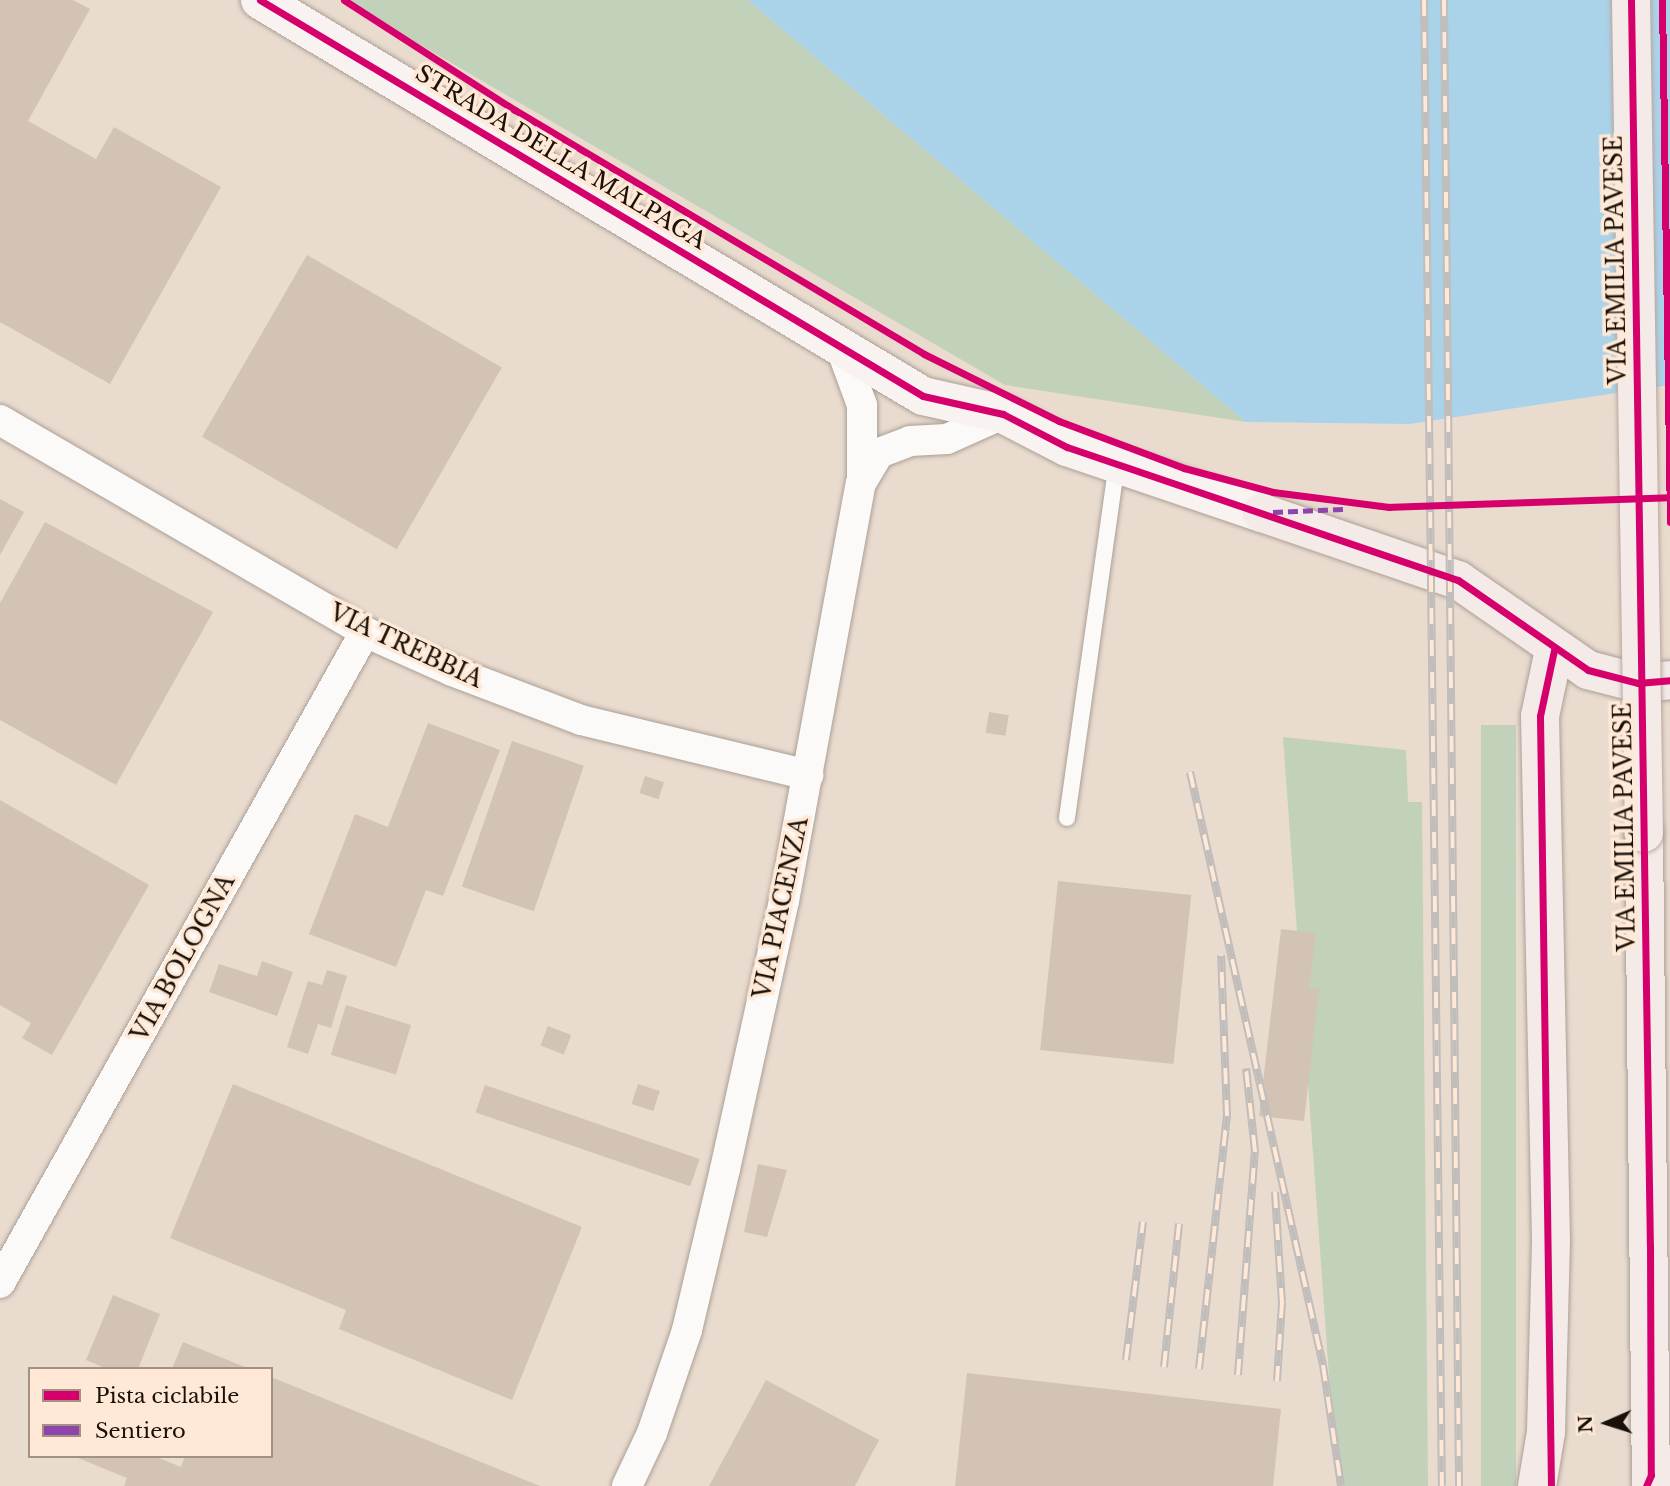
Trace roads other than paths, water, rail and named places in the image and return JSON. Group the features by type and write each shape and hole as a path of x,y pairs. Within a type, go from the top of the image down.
{"main road":[{"name":"VIA EMILIA PAVESE","path":"1631,0 1650,1245 1649,1482"},
{"path":"1262,513 1458,580 1554,650 1611,677 1638,683 1670,680"},
{"path":"1550,1486 1546,1432 1551,1241 1540,716 1554,650"},
{"path":"1650,1245 1670,1300"},
{"path":"1537,1486 1546,1432"}],"street":[{"name":"STRADA DELLA MALPAGA","path":"260,0 923,396 1003,414 1067,447 1118,461 1262,513"},
{"path":"841,348 862,405 861,483"},
{"name":"VIA PIACENZA","path":"627,1486 652,1433 687,1330 808,775 861,483 879,453 911,441 947,439 1003,414"},
{"name":"VIA TREBBIA","path":"0,420 365,632 581,720 808,775"},
{"name":"VIA BOLOGNA","path":"0,1283 365,632"}],"lane":[{"path":"1067,818 1118,461"}],"water":[{"path":"748,0 1670,0 1670,385 1409,424 1246,422"}],"railway":[{"path":"1424,0 1442,1486"},
{"path":"1444,0 1459,1486"},
{"path":"1190,772 1323,1365 1341,1486"},
{"path":"1199,1369 1227,1116 1221,955"},
{"path":"1238,1375 1255,1151 1246,1068"},
{"path":"1275,1192 1282,1302 1277,1381"},
{"path":"1126,1360 1143,1222"},
{"path":"1164,1367 1179,1224"}]}
